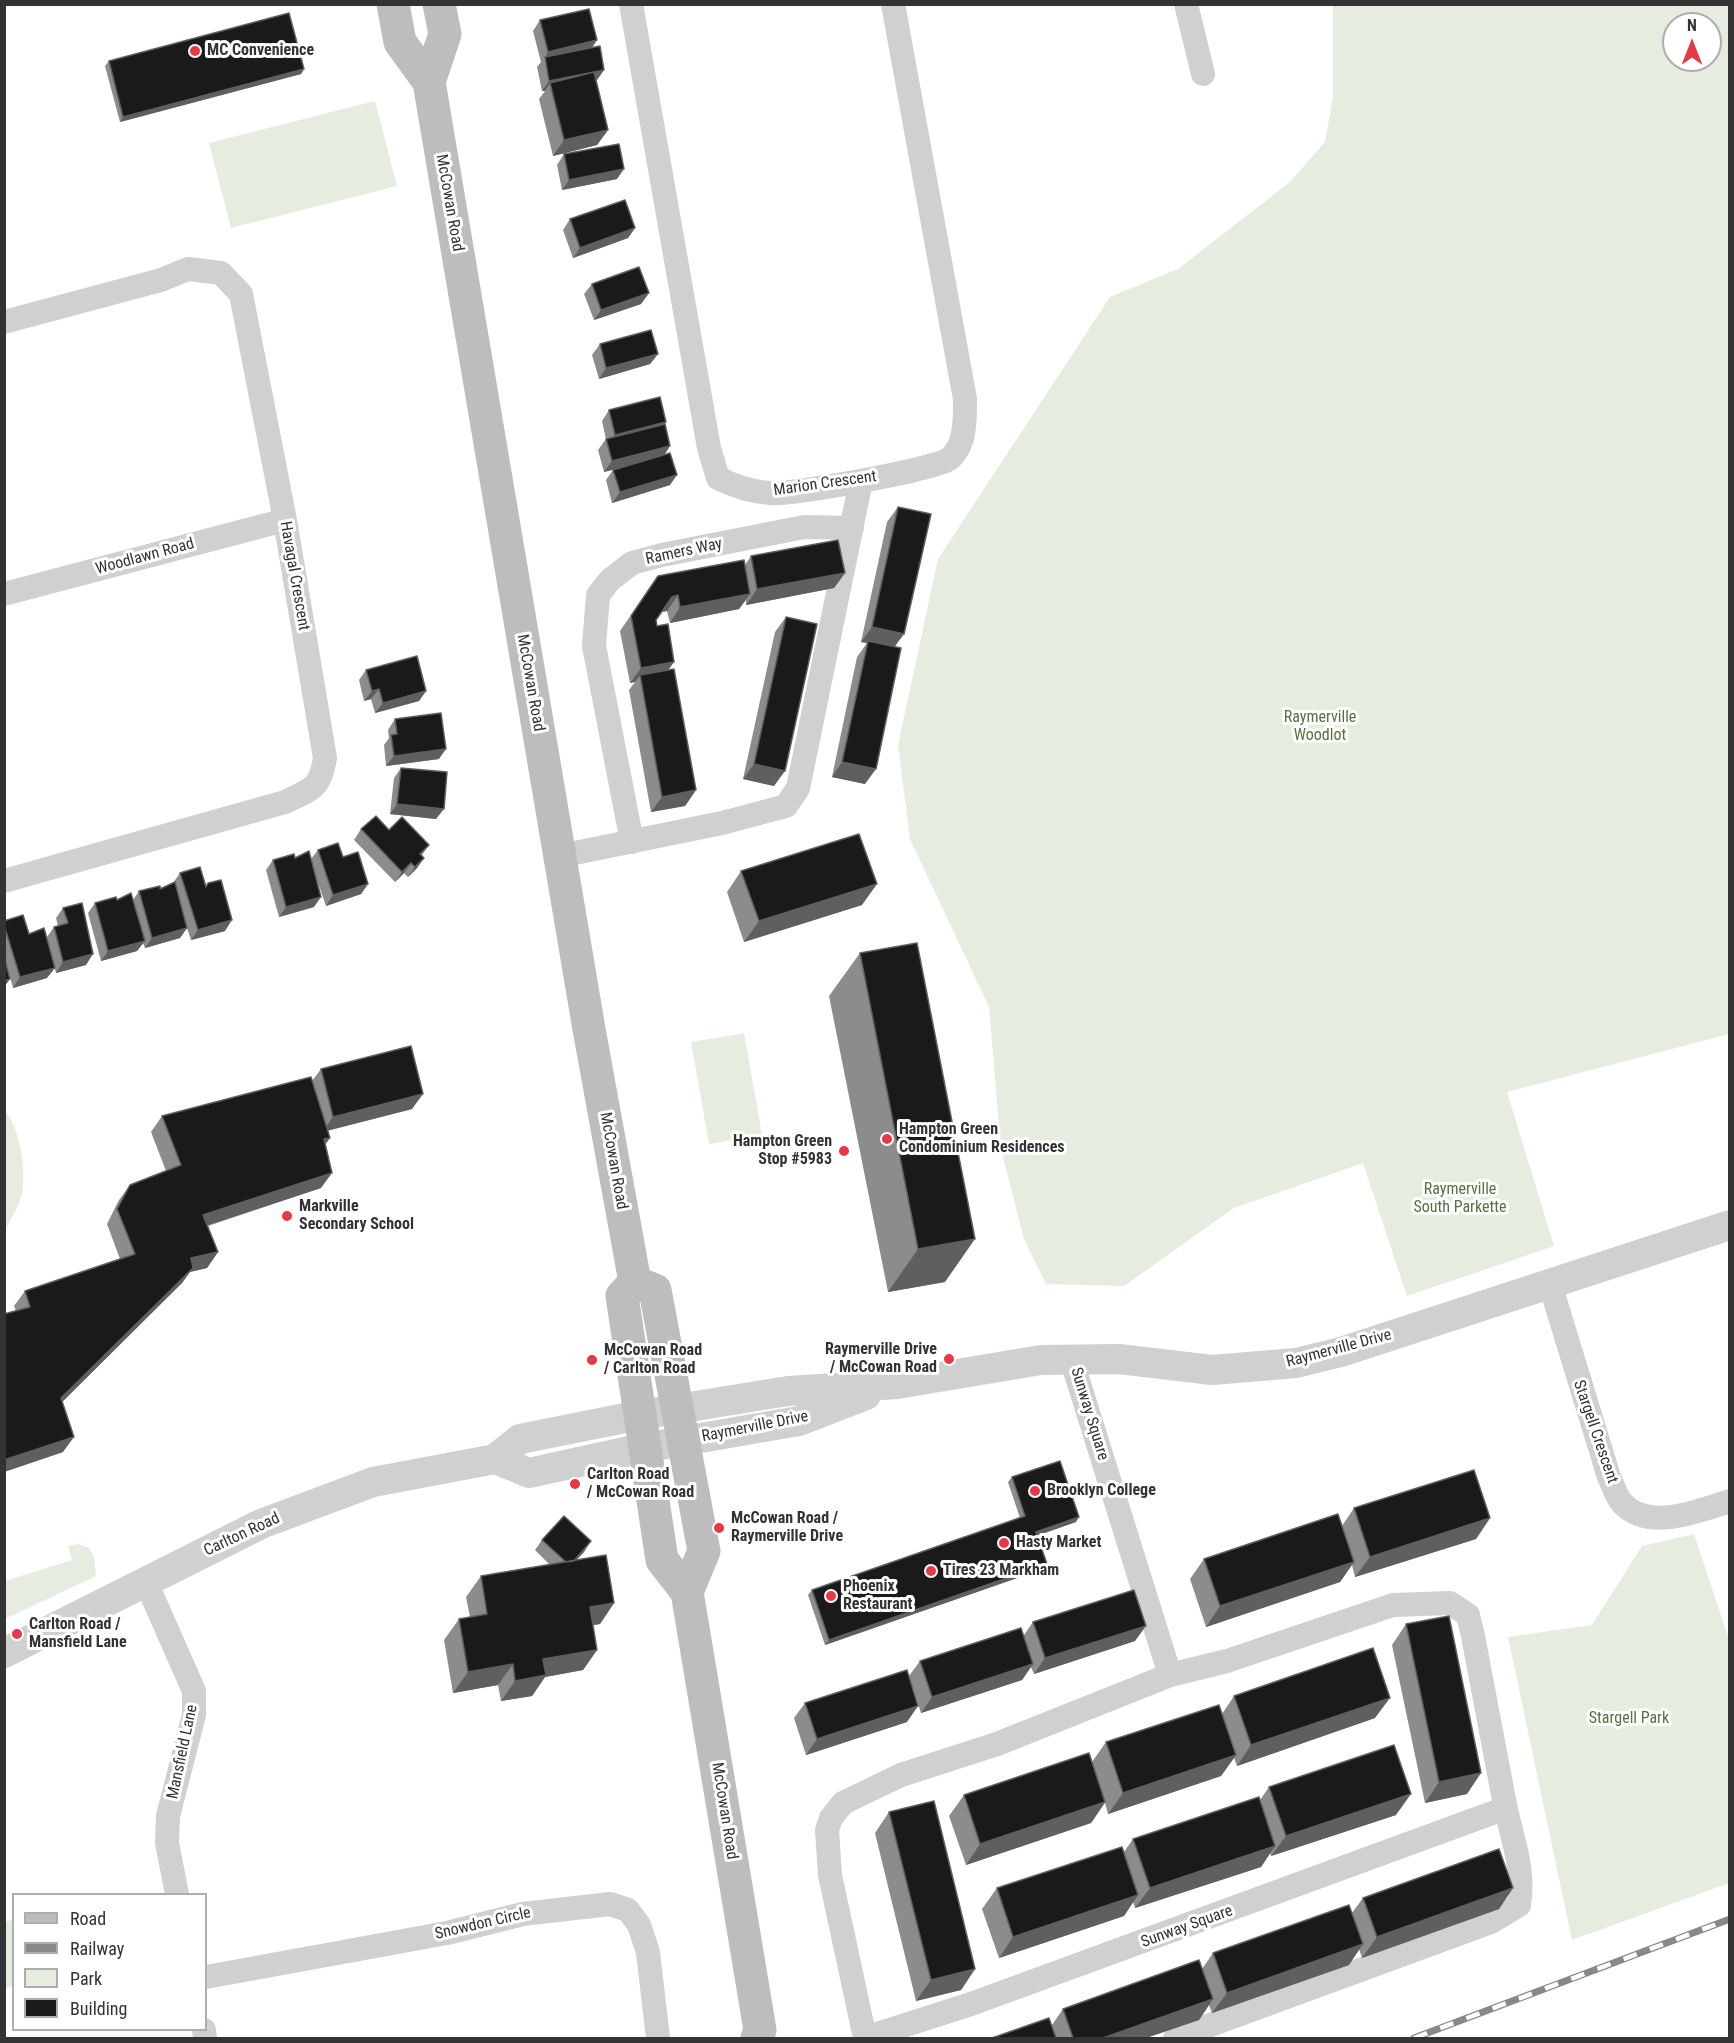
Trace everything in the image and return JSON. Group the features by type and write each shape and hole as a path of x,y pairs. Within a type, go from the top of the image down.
{"main road":[{"name":"McCowan Road","path":"393,4 400,42 429,82 560,856 635,1282 622,1296 643,1448 662,1560 687,1592 763,2036"},
{"name":"McCowan Road","path":"429,82 445,34 440,4"},
{"path":"635,1282 655,1290 686,1440 704,1551 687,1592"}],"street":[{"name":"Marion Crescent","path":"631,4 709,448 718,478 735,487 771,494 861,481 925,467 949,459 961,441 965,399 893,4"},
{"path":"1186,4 1203,74"},
{"name":"Havagal Crescent","path":"4,322 160,280 188,269 221,273 241,294 285,520 325,758 321,779 309,790 285,802 4,881"},
{"path":"560,856 632,842 786,806 798,788 861,481"},
{"name":"Woodlawn Road","path":"4,594 285,520"},
{"name":"Ramers Way","path":"632,842 594,646 598,596 610,580 632,563 804,527 852,528"},
{"name":"Raymerville Drive","path":"679,1409 788,1391 897,1384 1002,1366 1071,1358 1119,1359 1212,1370 1296,1363 1341,1352 1730,1225"},
{"name":"Stargell Crescent","path":"1550,1284 1609,1477 1620,1501 1635,1514 1659,1517 1686,1515 1730,1501"},
{"name":"Sunway Square","path":"1071,1358 1170,1675"},
{"name":"Raymerville Drive","path":"643,1448 800,1421 897,1384"},
{"name":"Carlton Road","path":"4,1653 261,1524 373,1482 495,1459 520,1439 679,1409"},
{"path":"495,1459 529,1473 643,1448"},
{"name":"Mansfield Lane","path":"146,1582 194,1691 194,1715 168,1816 167,1843 177,1893"},
{"name":"Sunway Square","path":"1175,2038 1491,1922 1519,1905 1522,1887 1471,1626 1468,1615 1450,1603 1393,1605 1227,1661 1170,1675 997,1744 901,1775 843,1803 831,1818 827,1830 830,1875 865,2038 1004,1992 1506,1808"},
{"name":"Snowdon Circle","path":"207,1977 447,1933 523,1914 610,1904 628,1910 639,1925 648,1952 657,2038"}],"green space":[{"name":"Raymerville Woodlot","path":"1333,5 1729,5 1729,1034 1507,1092 1554,1246 1407,1296 1363,1163 1234,1208 1124,1286 1046,1284 1024,1239 1001,1149 989,1007 910,839 898,745 938,559 1110,297 1178,269 1290,182 1325,142 1333,96"},
{"path":"375,101 397,186 231,228 209,143"},
{"path":"744,1033 762,1135 709,1144 691,1042"},
{"path":"5,1111 17,1136 22,1158 23,1187 21,1198 5,1230"},
{"name":"Stargell Park","path":"1694,1534 1729,1640 1729,1883 1572,1940 1508,1637 1592,1625 1642,1546"},
{"path":"78,1544 89,1548 94,1557 96,1576 5,1619 5,1581 72,1560 68,1546"},
{"path":"12,1919 12,1987 5,1988 5,1922"}],"building":[{"path":"589,9 597,40 548,52 540,20"},
{"path":"289,13 304,69 123,117 109,61"},
{"path":"600,46 604,70 549,81 545,57"},
{"path":"594,72 608,130 564,140 550,83"},
{"path":"619,144 624,169 569,180 564,154"},
{"path":"625,200 635,228 580,248 570,219"},
{"path":"639,267 649,293 601,310 592,284"},
{"path":"651,330 658,354 606,368 600,344"},
{"path":"660,397 666,422 615,435 609,410"},
{"path":"665,424 670,446 612,461 606,439"},
{"path":"670,453 677,475 620,492 613,470"},
{"path":"898,507 931,514 904,634 872,627"},
{"path":"838,540 845,573 757,589 751,556"},
{"path":"744,560 750,594 680,607 678,595 672,597 656,620 657,626 668,624 674,662 641,668 631,616 658,576"},
{"path":"786,617 817,624 785,771 754,764"},
{"path":"868,641 901,648 876,769 842,762"},
{"path":"417,656 426,691 383,703 379,689 372,691 366,670"},
{"path":"674,669 696,790 662,797 640,675"},
{"path":"441,713 446,749 394,756 391,735 397,734 395,719"},
{"path":"401,768 447,772 444,809 397,804"},
{"path":"376,816 389,830 402,817 429,845 420,854 424,858 415,867 411,863 402,872 361,829"},
{"path":"859,834 877,884 759,921 741,871"},
{"path":"338,843 343,857 358,852 368,884 333,895 318,850"},
{"path":"309,851 321,897 286,907 273,860 294,854 295,858"},
{"path":"200,867 206,887 208,883 221,880 232,920 198,930 180,873"},
{"path":"175,882 187,928 152,938 139,891 160,886 160,889"},
{"path":"131,893 145,941 108,951 95,903 116,897 117,900"},
{"path":"82,903 93,954 63,962 54,927 68,923 63,908"},
{"path":"23,915 29,934 44,928 55,968 20,977 4,921"},
{"path":"917,943 975,1239 918,1249 860,953"},
{"path":"4,957 10,979 4,981"},
{"path":"411,1046 423,1094 333,1117 321,1069"},
{"name":"Markville Secondary School","path":"311,1077 330,1138 324,1139 332,1173 203,1215 218,1252 191,1258 193,1268 61,1398 74,1437 4,1460 4,1314 30,1307 25,1291 135,1254 117,1209 130,1185 181,1165 162,1116"},
{"path":"1060,1461 1079,1517 1036,1532 1047,1564 829,1640 812,1590 1025,1516 1012,1477"},
{"path":"1474,1470 1490,1518 1370,1557 1354,1508"},
{"path":"1338,1514 1354,1562 1220,1606 1204,1559"},
{"path":"564,1516 591,1541 574,1561 566,1562 542,1540"},
{"path":"606,1555 614,1603 590,1607 597,1650 543,1659 546,1675 515,1681 513,1664 468,1672 459,1619 487,1614 481,1576"},
{"path":"1134,1590 1146,1626 1045,1658 1033,1622"},
{"path":"1449,1616 1481,1773 1439,1782 1406,1624"},
{"path":"1021,1628 1033,1664 932,1697 920,1661"},
{"path":"1373,1648 1390,1698 1251,1745 1234,1696"},
{"path":"907,1670 918,1706 817,1739 805,1703"},
{"path":"1219,1705 1236,1755 1123,1793 1106,1742"},
{"path":"1394,1745 1411,1794 1286,1836 1269,1787"},
{"path":"1089,1753 1105,1802 980,1844 964,1795"},
{"path":"1259,1797 1275,1846 1150,1888 1133,1839"},
{"path":"934,1801 975,1969 931,1980 889,1812"},
{"path":"1122,1847 1138,1895 1013,1937 997,1888"},
{"path":"1499,1849 1513,1888 1377,1937 1363,1898"},
{"path":"1349,1905 1363,1944 1227,1993 1213,1953"},
{"path":"1199,1960 1213,1999 1103,2038 1073,2038 1063,2009"},
{"path":"1049,2018 1056,2038 992,2038"}],"railway":[{"path":"1414,2038 1730,1919"}],"place":[{"name":"MC Convenience","path":"195,51"},
{"name":"Hampton Green Condominium Residences","path":"887,1139"},
{"name":"Hampton Green Stop #5983","path":"844,1151"},
{"name":"Markville Secondary School","path":"287,1216"},
{"name":"Raymerville Drive / McCowan Road","path":"949,1359"},
{"name":"McCowan Road / Carlton Road","path":"592,1360"},
{"name":"Carlton Road / McCowan Road","path":"575,1484"},
{"name":"Brooklyn College","path":"1035,1491"},
{"name":"McCowan Road / Raymerville Drive","path":"719,1528"},
{"name":"Hasty Market","path":"1004,1543"},
{"name":"Tires 23 Markham","path":"931,1571"},
{"name":"Phoenix Restaurant","path":"831,1596"},
{"name":"Carlton Road / Mansfield Lane","path":"17,1634"}],"park label":[{"name":"Raymerville South Parkette","path":"1460,1199"}]}
